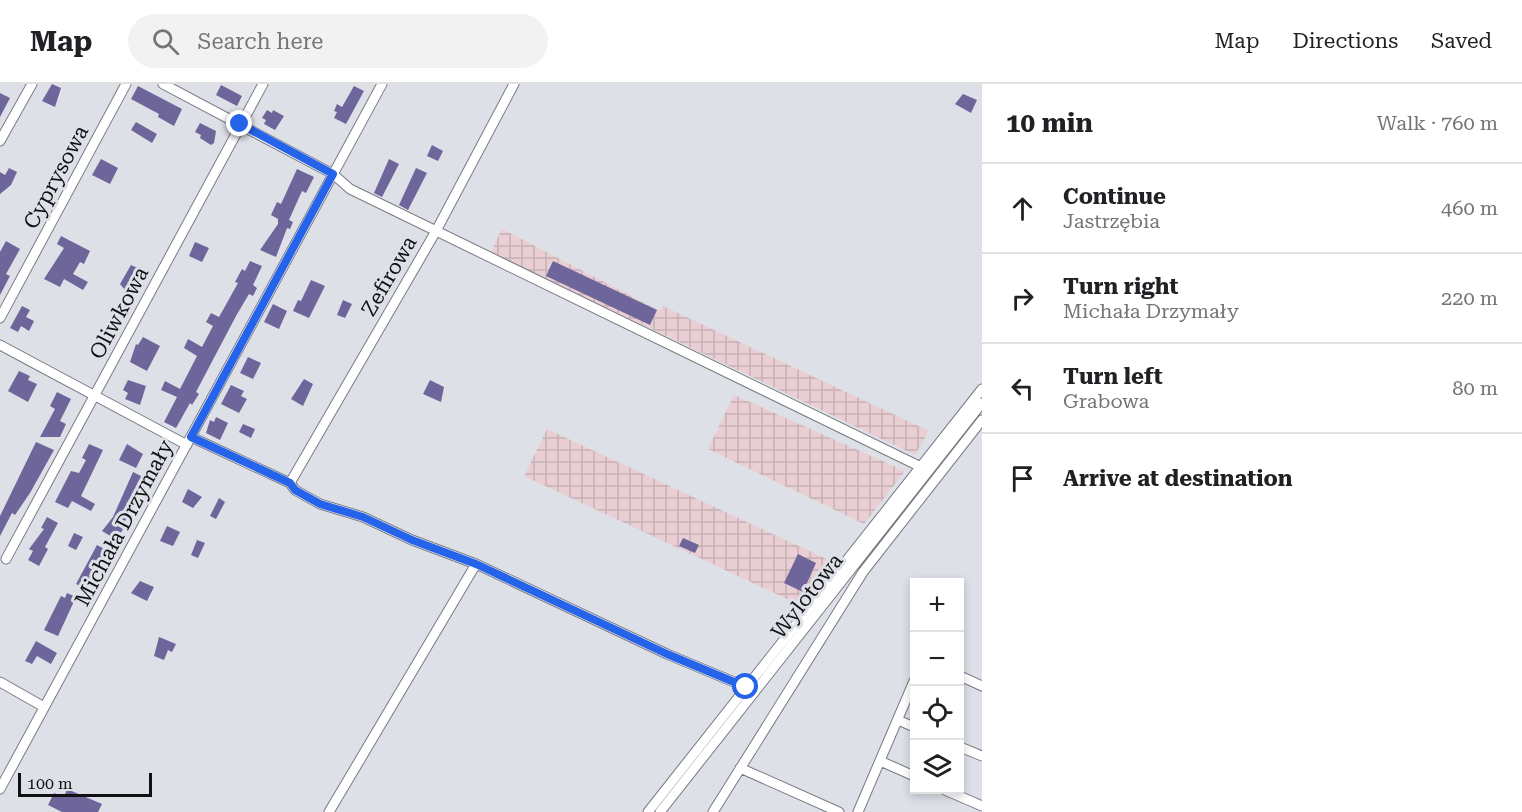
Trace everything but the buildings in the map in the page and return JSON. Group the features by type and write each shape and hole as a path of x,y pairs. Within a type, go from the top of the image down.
{"street":[{"path":"0,141 32,84"},
{"name":"Cyprysowa","path":"0,318 126,84"},
{"path":"164,84 333,174 350,189 921,467"},
{"name":"Oliwkowa","path":"6,559 263,84"},
{"name":"Michała Drzymały","path":"0,789 382,84"},
{"name":"Zefirowa","path":"290,483 436,231 514,84"},
{"path":"0,345 189,441 290,483 295,490 320,504 363,517 412,540 476,564 667,654 746,687"},
{"name":"Wylotowa","path":"648,812 982,389"},
{"name":"Wylotowa","path":"660,812 982,403"},
{"name":"Wylotowa","path":"713,812 863,572 982,420"},
{"path":"329,812 476,564"},
{"path":"964,678 982,686"},
{"path":"0,682 44,707"},
{"path":"858,812 913,686"},
{"path":"898,720 910,725"},
{"path":"964,749 982,756"},
{"path":"880,761 910,774"},
{"path":"740,768 839,812"},
{"path":"956,794 982,806"}],"shaded area":[{"path":"502,229 660,311 663,306 929,431 915,455 491,252"},
{"path":"734,395 905,471 864,524 708,449"},
{"path":"547,429 835,563 802,606 524,476"}],"route":[{"path":"240,124 333,174 191,437 290,483 295,490 320,504 363,517 412,540 476,564 667,654 746,687"}]}
